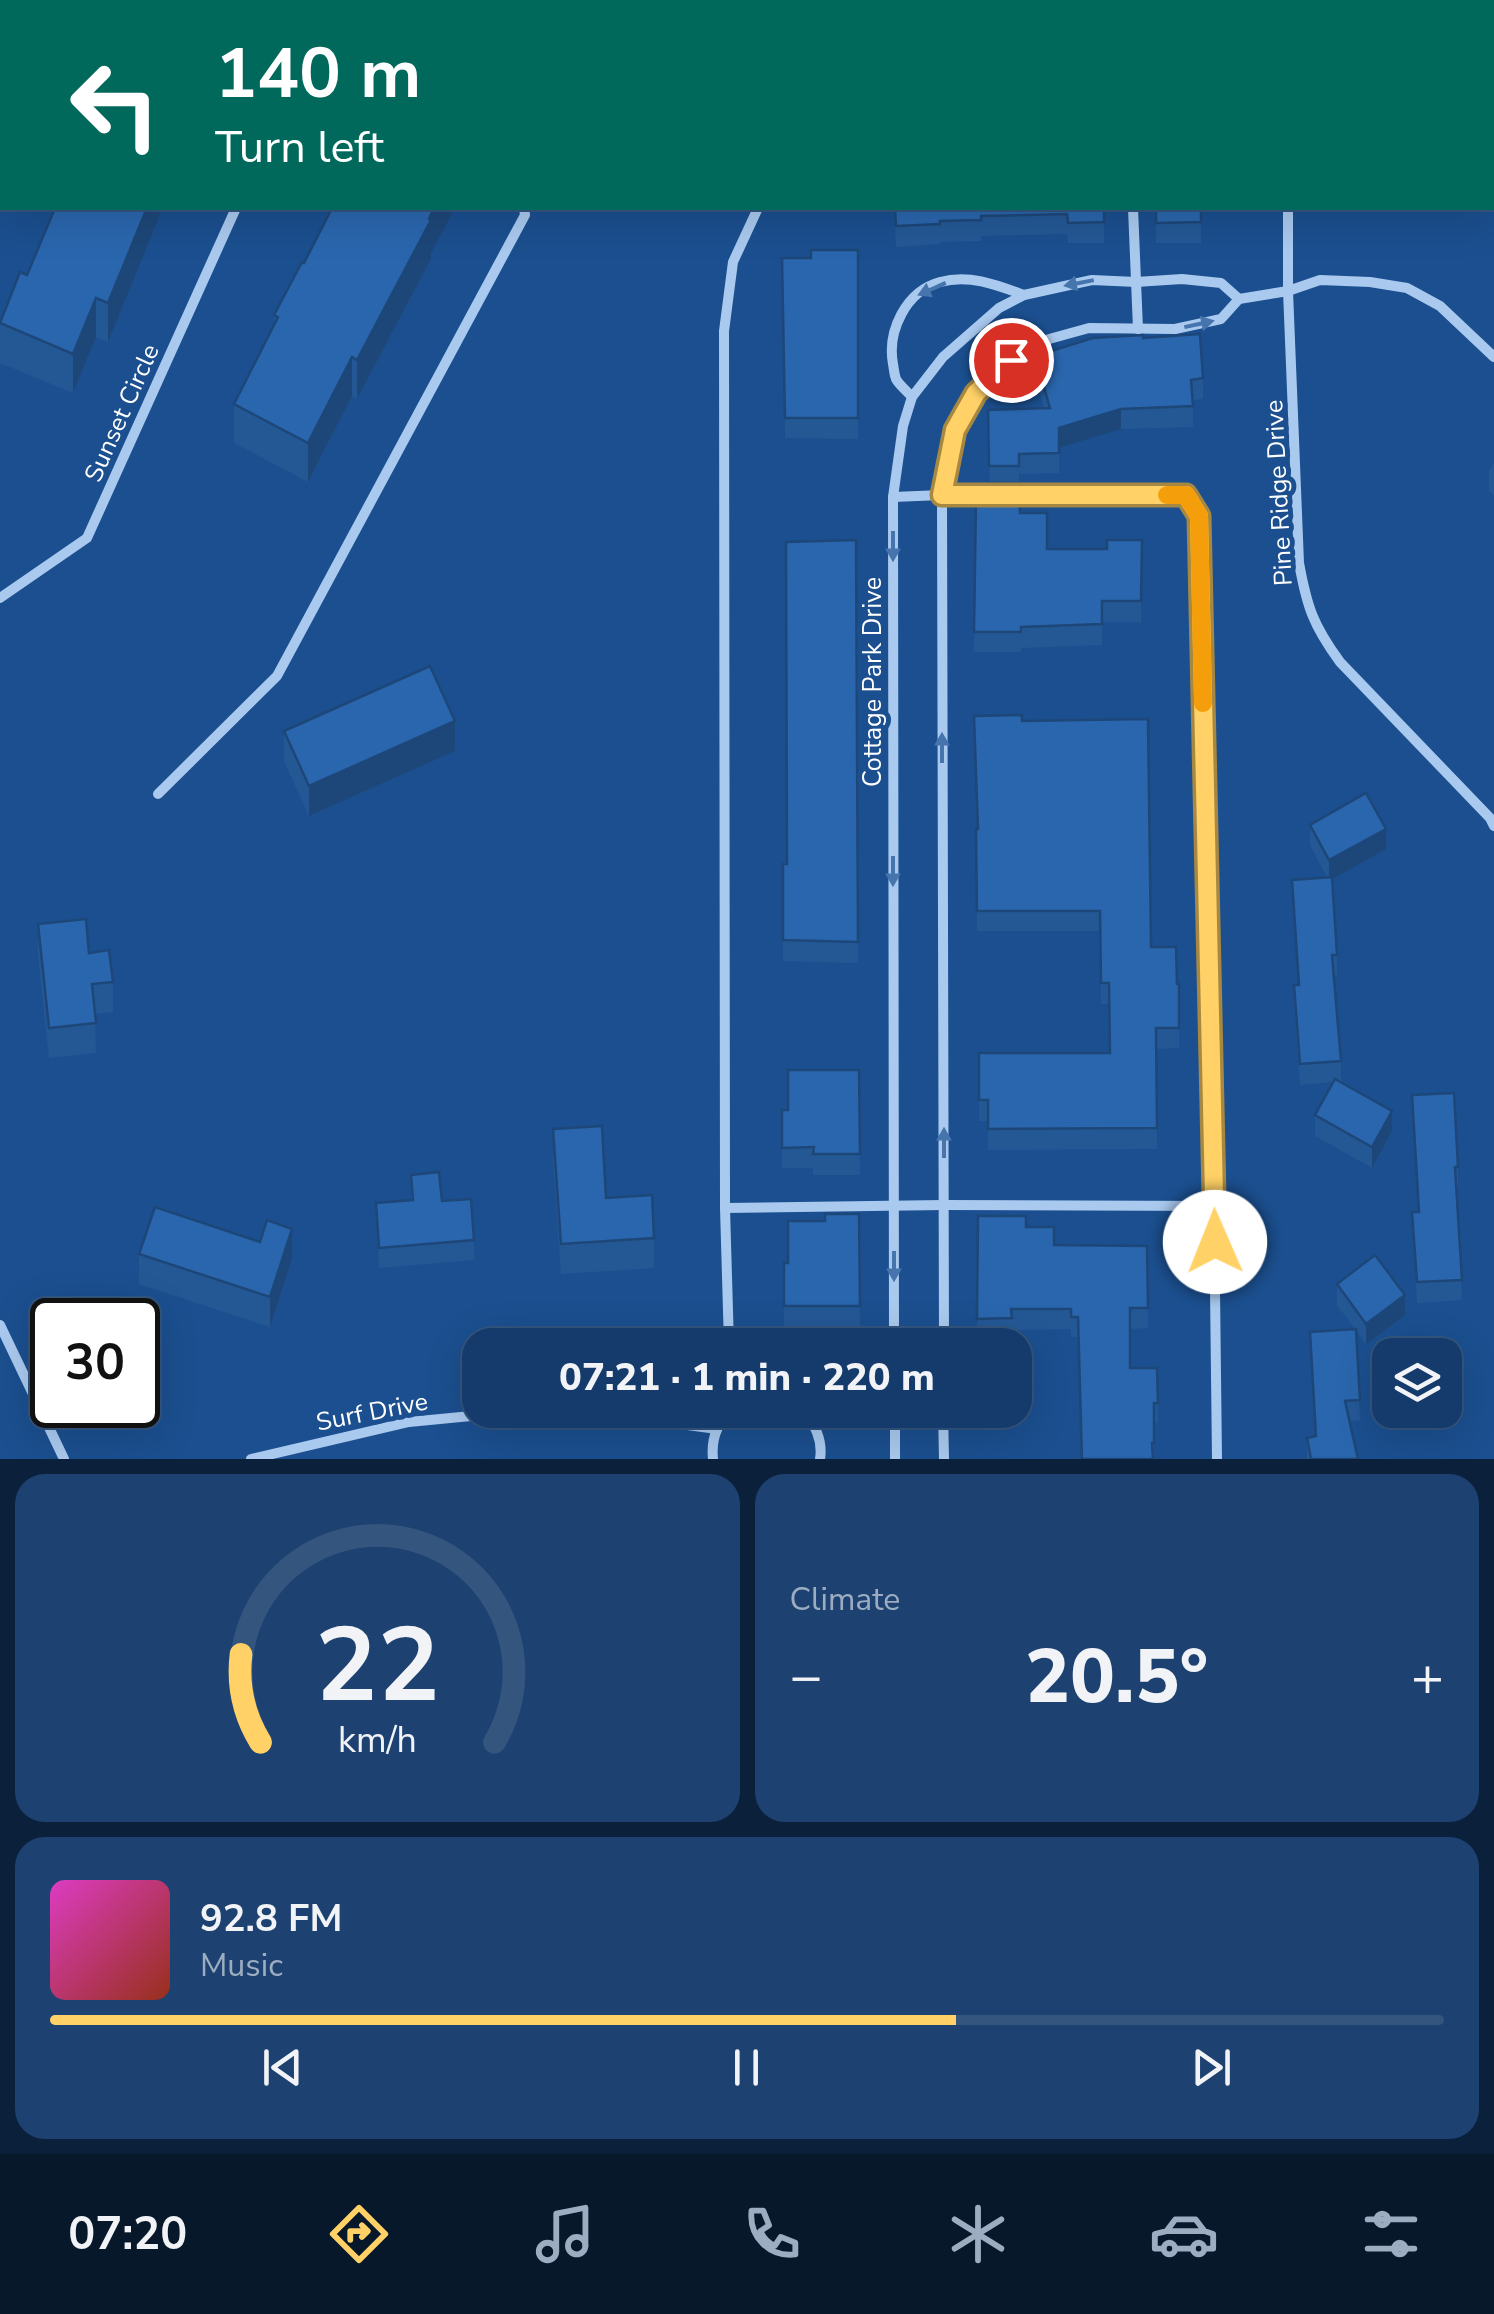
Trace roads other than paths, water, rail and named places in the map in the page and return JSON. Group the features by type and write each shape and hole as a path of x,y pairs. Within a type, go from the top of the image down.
{"street":[{"name":"Sunset Circle","path":"0,598 87,538 235,210"},
{"path":"158,794 278,676 524,210"},
{"path":"729,1328 724,332 733,262 757,210"},
{"path":"1132,210 1138,329"},
{"name":"Pine Ridge Drive","path":"1288,210 1299,562 1306,603 1340,662 1494,826"},
{"name":"Cottage Park Drive","path":"894,1328 893,497 902,426 912,397 942,357 999,308 1024,295 1092,280 1182,279 1220,283 1240,299"},
{"path":"912,397 896,379 891,350 894,328 920,291 940,282 984,280 1024,295"},
{"path":"944,1328 942,495 955,430 976,393 1011,360 1042,341 1089,328 1175,329 1222,319 1240,299 1288,291 1320,280 1407,288 1440,306 1494,357"},
{"path":"893,497 1186,495 1199,516 1218,1459"},
{"path":"725,1208 1214,1206"},
{"path":"0,1325 64,1459"},
{"name":"Surf Drive","path":"251,1459 409,1422 513,1412 621,1416 716,1429"},
{"path":"816,1428 822,1451 820,1459"},
{"path":"895,1428 895,1459"},
{"path":"944,1428 944,1459"},
{"path":"713,1459 716,1429"}]}
